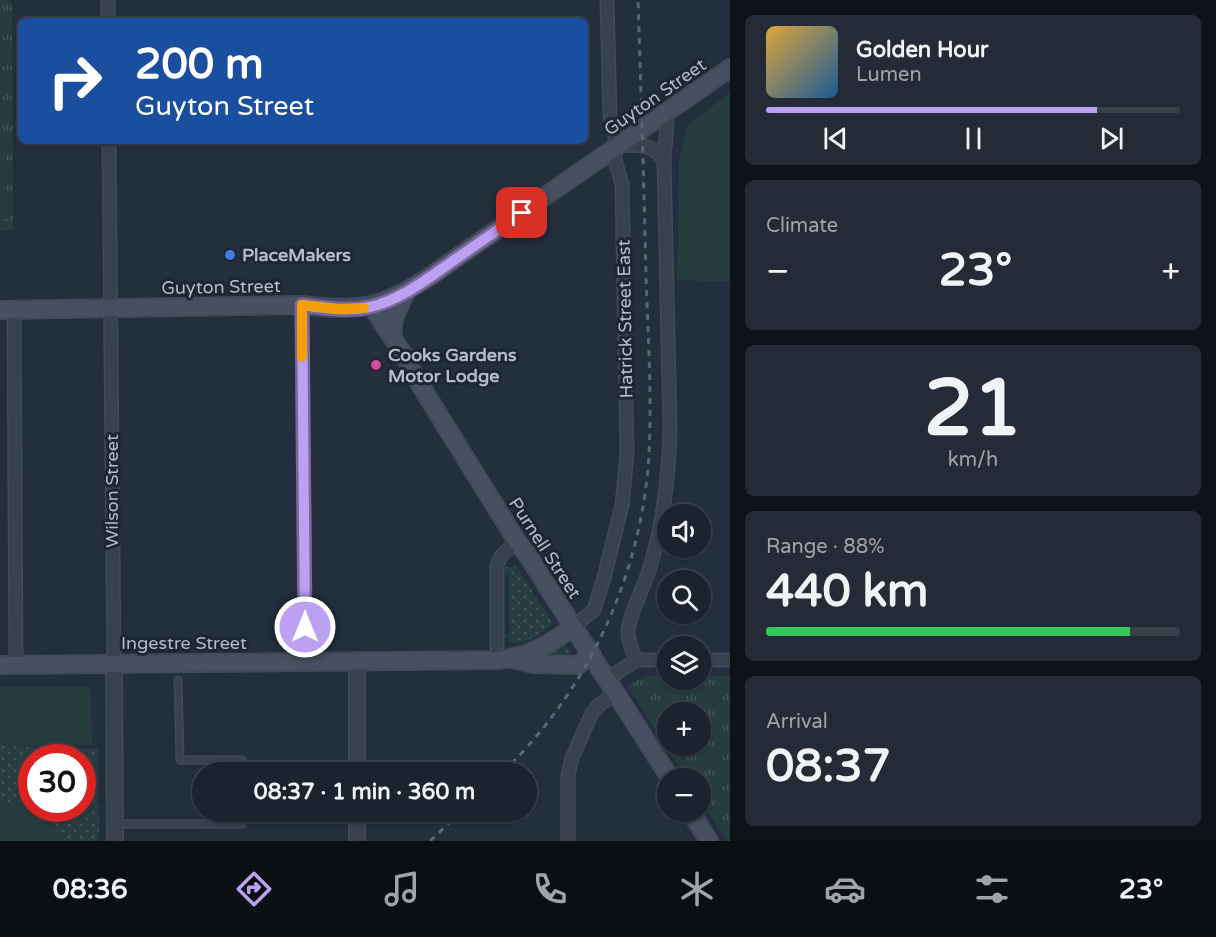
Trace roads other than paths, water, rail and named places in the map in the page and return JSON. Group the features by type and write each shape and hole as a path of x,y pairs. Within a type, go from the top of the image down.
{"main road":[{"name":"Guyton Street","path":"7,310 302,305 338,309 372,307 406,292 619,147 730,68"},
{"path":"392,337 394,318 406,292"},
{"name":"Purnell Street","path":"372,307 518,543 664,768"},
{"name":"Ingestre Street","path":"505,659 542,649 573,627"},
{"name":"Ingestre Street","path":"8,664 505,659 533,664 578,665 592,655"},
{"path":"697,822 709,841"}],"street":[{"path":"108,0 108,18"},
{"name":"Hatrick Street East","path":"573,627 594,610 622,505 627,454 622,184 615,160 619,147 610,116 607,0"},
{"path":"636,660 628,630 660,532 669,461 664,161 668,126 666,114"},
{"name":"Wilson Street","path":"109,144 116,841"},
{"path":"619,147 649,146 658,151 664,161"},
{"path":"302,305 305,662"},
{"path":"7,310 8,664"},
{"path":"505,659 497,566 504,552 518,543"},
{"path":"608,679 636,660 657,660"},
{"path":"711,660 730,660"},
{"path":"357,661 357,762"},
{"path":"568,841 568,775 572,758 592,713 616,693"},
{"path":"357,822 357,841"}],"lane":[{"path":"178,680 175,697 180,760 242,760 242,762"},
{"path":"115,824 242,824 242,822"}],"railway":[{"path":"512,762 561,704 585,667 606,627 635,543 644,499 649,454 650,388 638,0"},
{"path":"430,841 450,822"}],"place":[{"name":"PlaceMakers","path":"230,255"},
{"name":"Cooks Gardens Motor Lodge","path":"376,365"}]}
